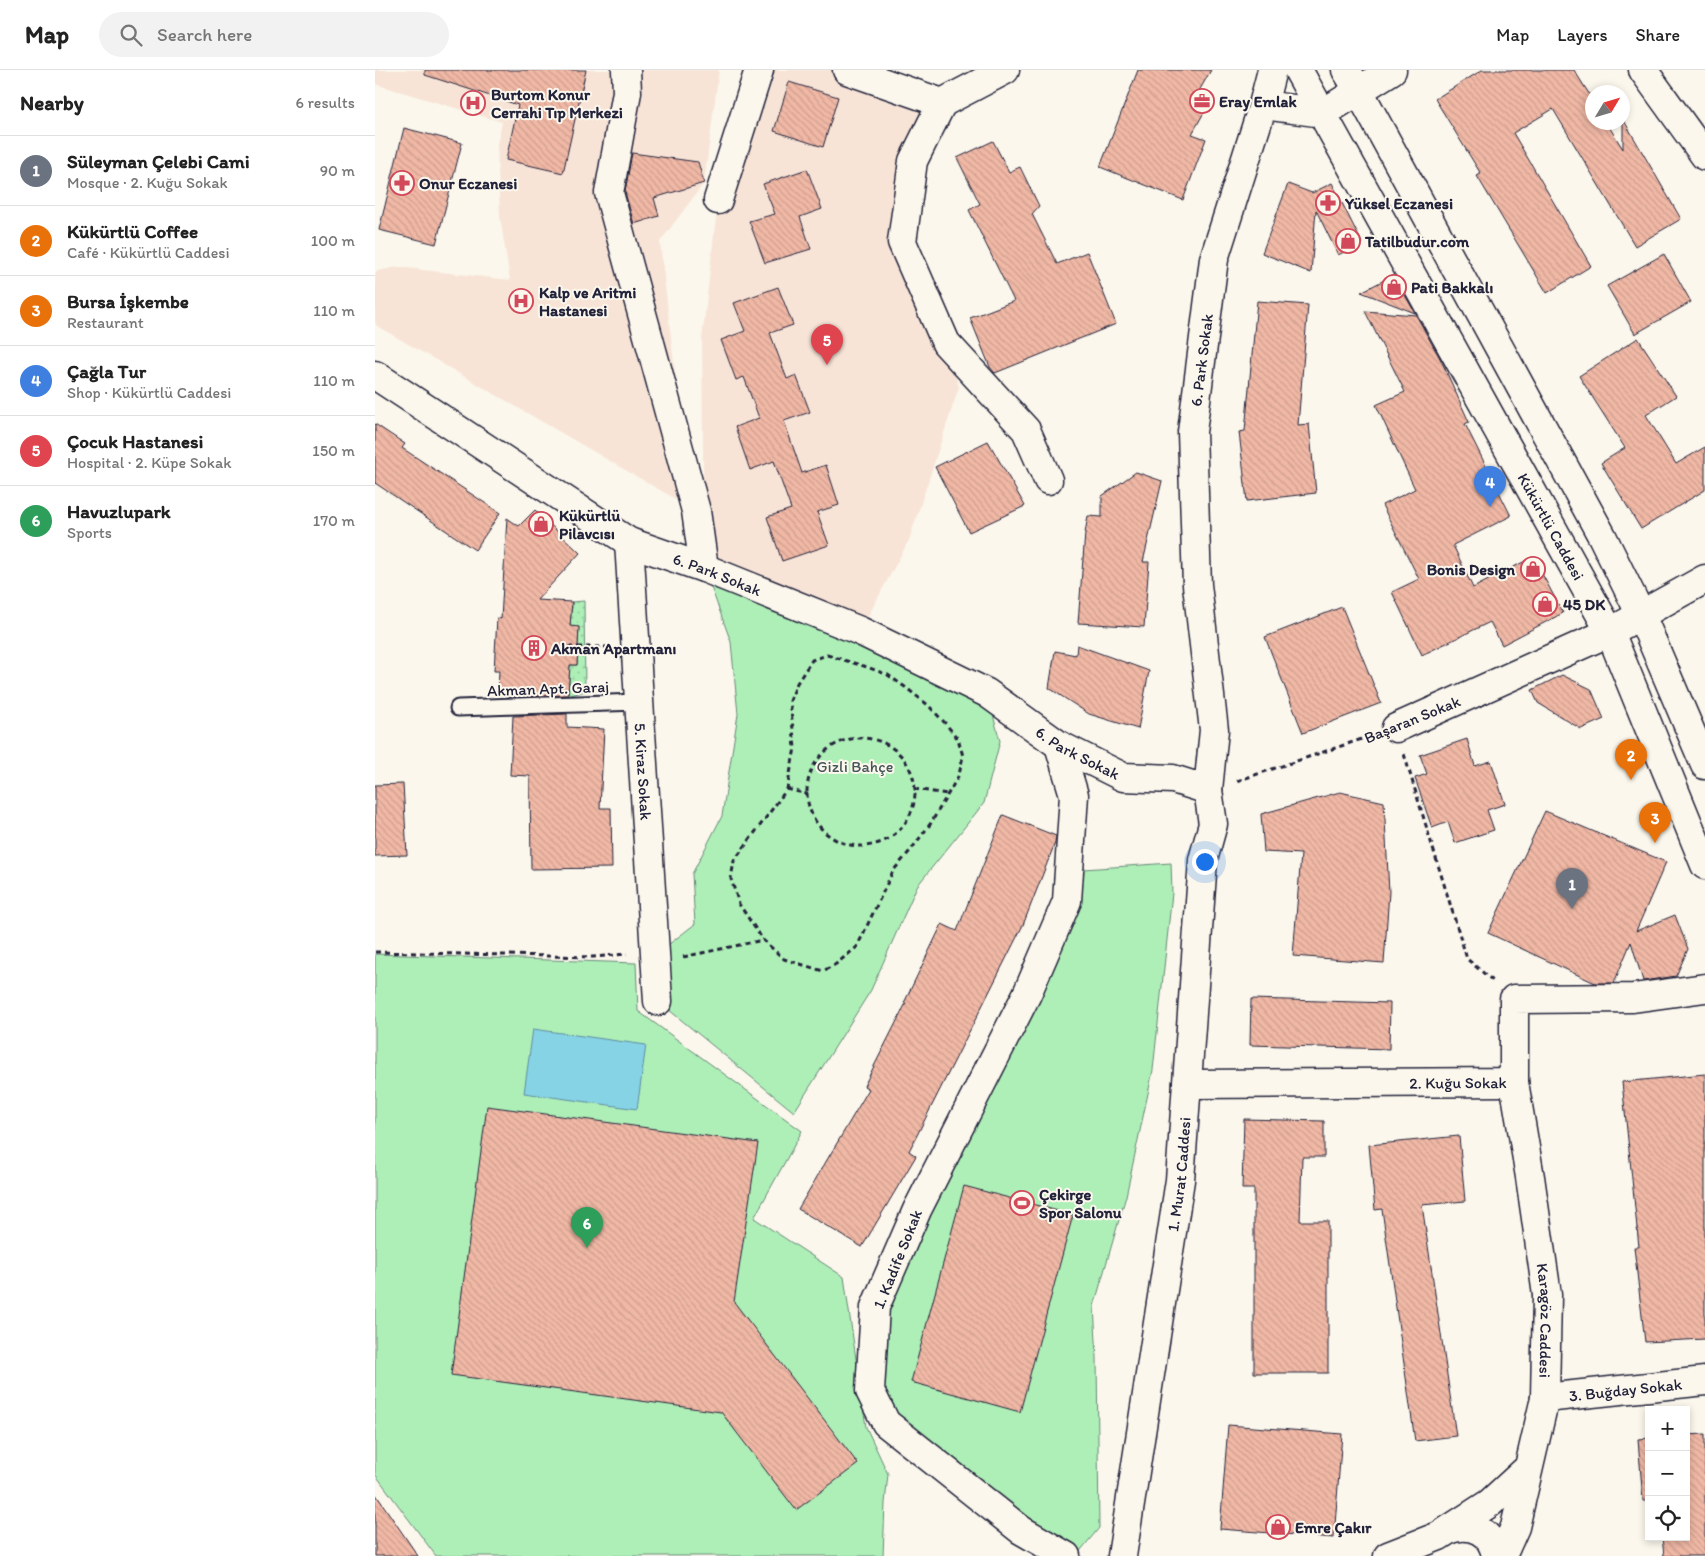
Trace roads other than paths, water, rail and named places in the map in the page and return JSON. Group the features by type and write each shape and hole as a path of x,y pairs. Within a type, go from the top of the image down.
{"street":[{"path":"626,70 627,92 609,193 696,511 704,568"},
{"path":"718,200 759,70"},
{"path":"847,70 942,104"},
{"path":"1005,70 942,104 913,161 901,242 946,343 1026,430 1047,480"},
{"name":"6. Park Sokak","path":"375,375 629,542 704,568 859,631 987,693 1059,745 1123,777 1173,779 1208,790 1214,730 1197,585 1192,432 1214,259 1263,105 1271,70"},
{"name":"Kükürtlü Caddesi","path":"1298,70 1610,632 1705,865"},
{"path":"1263,105 1323,114 1353,80 1392,70"},
{"path":"1643,70 1705,156"},
{"path":"1353,80 1602,536 1641,615 1705,765"},
{"name":"5. Kiraz Sokak","path":"629,542 658,1001"},
{"name":"Başaran Sokak","path":"1396,728 1610,632 1705,579"},
{"name":"1. Kadife Sokak","path":"1059,745 1074,795 1067,901 1027,994 917,1210 875,1307 870,1391 885,1423 1021,1530 1066,1556"},
{"name":"1. Murat Caddesi","path":"1122,1556 1180,1180 1203,860 1213,824 1208,790"},
{"name":"2. Kuğu Sokak","path":"1187,1084 1513,1082 1513,999 1633,998 1705,988"},
{"name":"Karagöz Caddesi","path":"1502,1556 1515,1526 1545,1398 1547,1295 1530,1177 1513,1082"},
{"name":"3. Buğday Sokak","path":"1545,1398 1705,1381"},
{"path":"1439,1540 1490,1503 1527,1469"},
{"path":"1388,1556 1439,1540 1459,1526 1470,1526 1480,1530 1495,1547 1496,1556"}],"lane":[{"name":"Akman Apt. Garaj","path":"458,708 639,702"}],"water":[{"path":"533,1029 646,1045 637,1109 524,1093"}],"place":[{"name":"Eray Emlak","path":"1202,101"},
{"name":"Burtom Konur Cerrahi Tıp Merkezi","path":"473,103"},
{"name":"Onur Eczanesi","path":"402,183"},
{"name":"Yüksel Eczanesi","path":"1328,203"},
{"name":"Tatilbudur.com","path":"1348,241"},
{"name":"Pati Bakkalı","path":"1394,287"},
{"name":"Kalp ve Aritmi Hastanesi","path":"521,301"},
{"name":"Çocuk Hastanesi","path":"827,365"},
{"name":"Çağla Tur","path":"1490,507"},
{"name":"Kükürtlü Pilavcısı","path":"541,524"},
{"name":"Bonis Design","path":"1533,569"},
{"name":"45 DK","path":"1545,604"},
{"name":"Akman Apartmanı","path":"534,648"},
{"name":"Kükürtlü Coffee","path":"1631,780"},
{"name":"Bursa İşkembe","path":"1655,843"},
{"name":"Süleyman Çelebi Cami","path":"1572,909"},
{"name":"Çekirge Spor Salonu","path":"1022,1203"},
{"name":"Havuzlupark","path":"587,1248"},
{"name":"Emre Çakır","path":"1278,1527"}],"park label":[{"name":"Gizli Bahçe","path":"855,766"}]}
